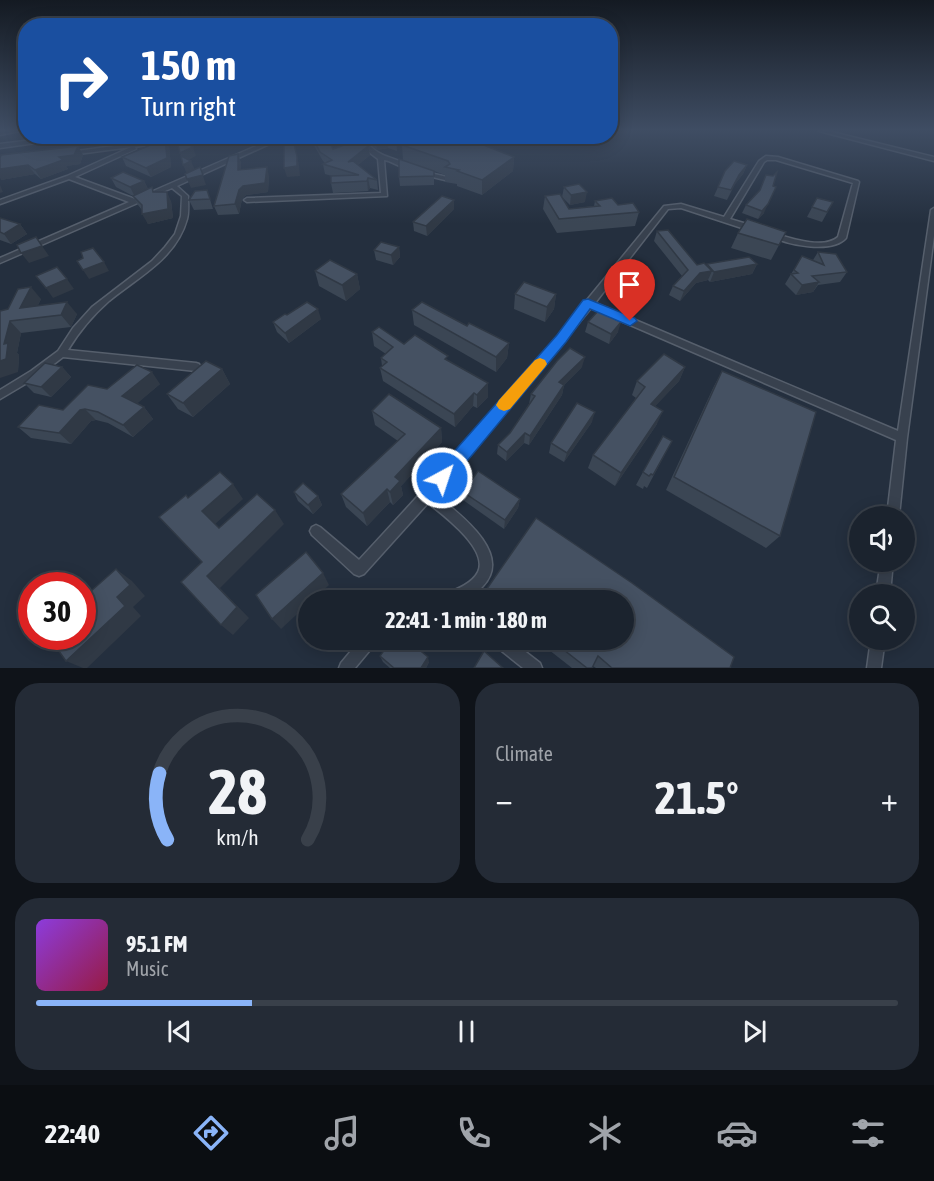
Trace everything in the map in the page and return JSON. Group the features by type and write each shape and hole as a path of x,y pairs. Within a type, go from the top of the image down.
{"street":[{"path":"0,202 104,162"},
{"path":"0,261 227,162"},
{"path":"247,200 385,195 381,162"},
{"path":"398,162 425,174 445,178"},
{"path":"726,220 763,162"},
{"path":"769,234 801,245 816,246 838,242 842,238 856,182 790,162"},
{"path":"69,177 136,202"},
{"path":"0,395 34,374 61,352 94,309 150,268 177,234 183,220 186,206 185,196 174,186"},
{"path":"316,531 358,569 428,495 561,339 666,207 681,206 758,231"},
{"path":"894,506 934,210"},
{"path":"588,303 902,438"},
{"path":"61,352 196,367"},
{"path":"428,495 468,528 479,541 486,558 486,571 474,590"},
{"path":"346,668 361,650"},
{"path":"512,650 534,668"},
{"path":"874,668 876,650"}],"building":[{"path":"0,162 57,162 35,170 28,165 0,169"},
{"path":"133,162 158,162 146,168"},
{"path":"227,162 238,162 238,170 267,167 265,183 243,186 239,190 235,204 214,206"},
{"path":"284,162 297,162 297,166 284,168"},
{"path":"354,162 377,180 368,178 367,181 331,183 331,176 359,175 323,164"},
{"path":"399,162 408,162 434,171 434,176 399,177"},
{"path":"449,162 507,162 482,180 457,171 459,170 445,167 450,164"},
{"path":"733,162 747,165 731,190 718,187 725,171"},
{"path":"200,167 203,175 187,179 185,174"},
{"path":"123,172 144,181 130,187 111,178"},
{"path":"777,172 773,186 776,187 762,211 746,205 760,190 766,175 773,176"},
{"path":"579,184 587,192 571,195 564,187"},
{"path":"152,187 153,192 167,192 168,209 142,214 142,205 133,196"},
{"path":"207,190 210,199 189,200 195,191"},
{"path":"560,194 569,209 600,206 595,201 612,198 618,205 633,203 639,212 559,219 545,196"},
{"path":"442,196 454,200 426,226 413,222"},
{"path":"817,198 833,202 827,212 812,207"},
{"path":"0,218 20,224 4,234 0,232"},
{"path":"747,219 786,232 779,245 738,233"},
{"path":"668,230 697,265 704,263 712,271 700,273 684,291 673,286 688,270 657,231"},
{"path":"36,237 42,246 21,253 17,245"},
{"path":"381,242 399,247 391,255 374,250"},
{"path":"93,248 104,262 83,270 77,261 83,258 81,252"},
{"path":"818,252 836,254 847,272 812,276 819,282 802,285 791,274 798,273 794,270 802,256 824,265"},
{"path":"749,257 757,264 714,272 707,264"},
{"path":"330,260 357,274 342,285 315,271"},
{"path":"57,267 67,279 46,288 36,276"},
{"path":"524,282 556,294 547,307 515,294"},
{"path":"31,287 20,308 67,302 61,315 10,321 4,344 8,343 6,359 0,361 0,311 8,309 18,289"},
{"path":"307,302 318,309 285,333 273,322 287,315"},
{"path":"422,302 467,326 469,323 509,343 496,357 412,310"},
{"path":"598,311 621,322 611,334 588,322"},
{"path":"379,327 404,344 415,335 448,356 445,359 488,383 477,395 474,393 454,414 380,368 387,362 381,358 393,347 372,332"},
{"path":"570,348 585,357 559,382 564,385 530,436 525,433 507,452 498,445 510,433 535,396 531,394"},
{"path":"664,354 685,367 651,404 663,411 621,473 593,455 645,387 637,381"},
{"path":"206,361 222,369 183,403 167,394"},
{"path":"45,363 62,367 41,387 24,383"},
{"path":"137,365 152,372 122,396 144,407 123,425 98,412 85,409 80,410 59,433 18,427 39,405 63,410 88,385 107,389"},
{"path":"722,371 816,412 780,536 674,477"},
{"path":"389,394 441,428 395,477 400,481 390,492 387,489 363,513 341,494 405,434 372,411"},
{"path":"577,403 595,412 567,453 551,443"},
{"path":"663,436 672,441 653,475 649,476 643,472"},
{"path":"478,471 520,499 505,520 463,492"},
{"path":"220,472 233,484 202,511 219,528 257,494 275,510 207,576 237,607 221,625 181,582 202,562 159,517 186,495 188,498"},
{"path":"303,483 318,496 308,505 294,492"},
{"path":"536,518 632,583 734,657 730,668 612,668 598,656 592,668 587,668 564,650 634,650 634,590 486,590"},
{"path":"306,552 323,573 304,590 298,590 298,596 272,619 256,595"},
{"path":"116,569 130,585 117,597 125,606 96,633 96,587"},
{"path":"58,650 78,650 66,661"},
{"path":"384,650 419,650 428,657 421,668 394,668 380,656"},
{"path":"484,651 503,668 474,668"}],"slow traffic":[{"path":"504,405 540,364"}],"route":[{"path":"442,478 561,339 588,303 630,321"}]}
